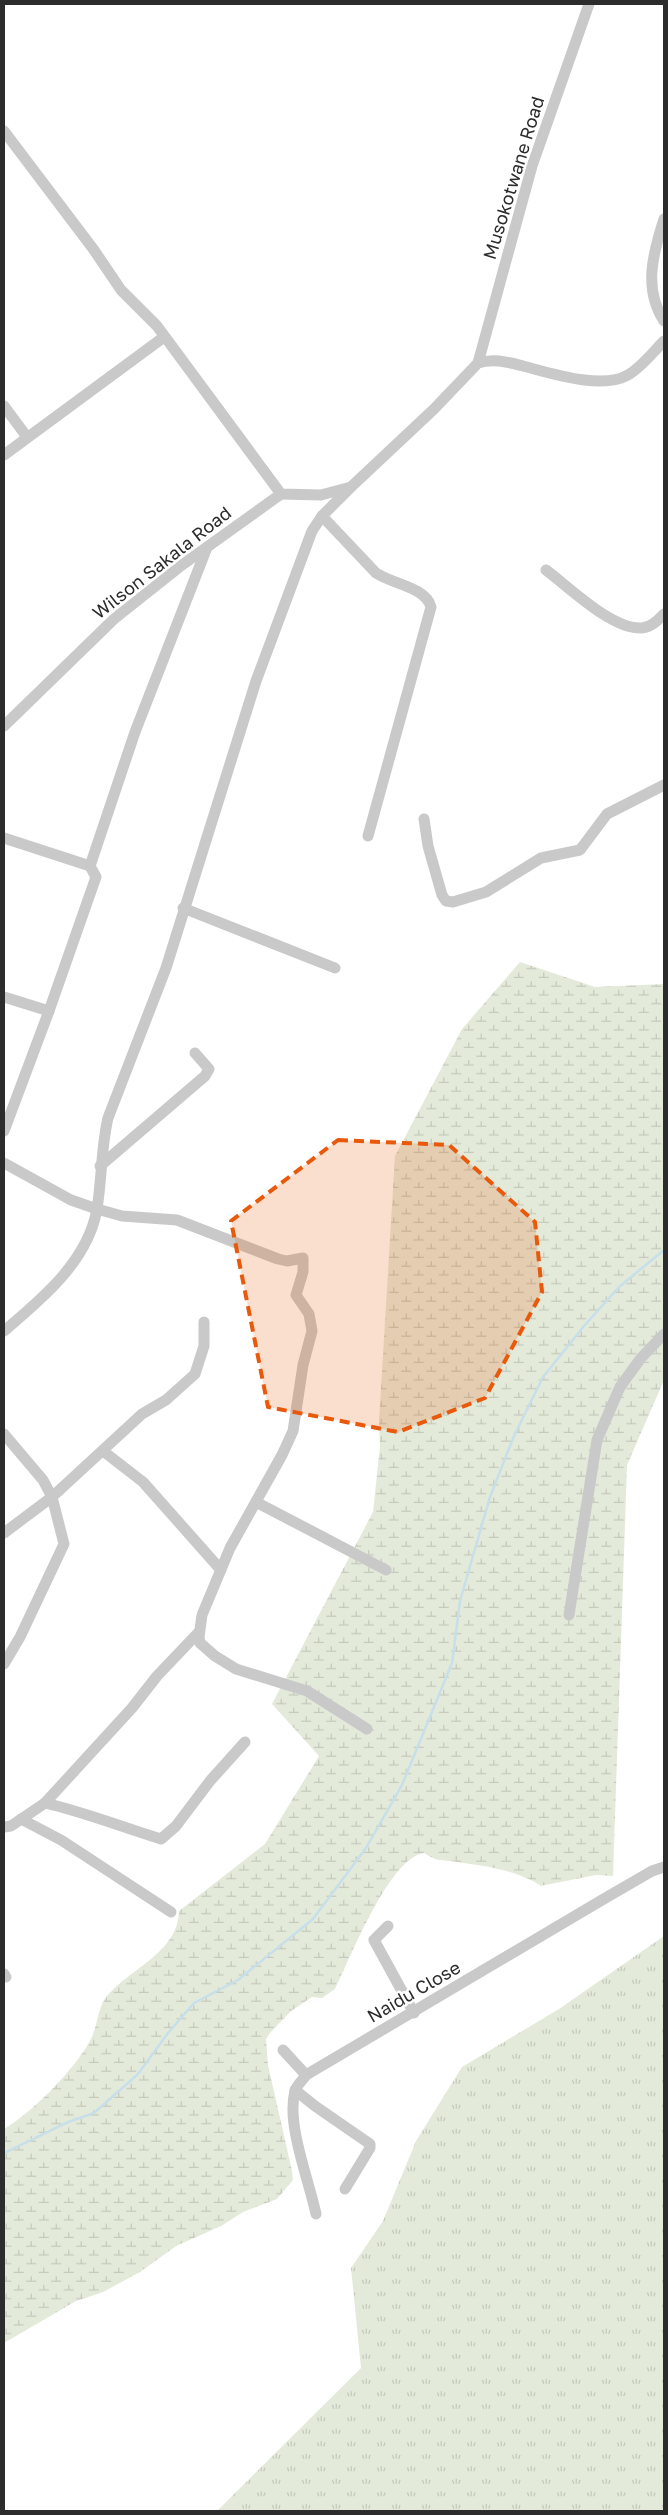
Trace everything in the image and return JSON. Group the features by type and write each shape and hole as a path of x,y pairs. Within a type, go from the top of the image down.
{"street":[{"name":"Musokotwane Road","path":"478,363 532,166 589,4"},
{"path":"4,131 99,256 120,290 157,326 281,494 321,495 351,487"},
{"path":"664,219 651,269 651,282 657,309 664,322"},
{"path":"4,455 164,337"},
{"path":"4,1331 60,1279 72,1264 86,1240 97,1209 102,1142 108,1118 166,968 183,908 259,672 305,546 322,516 434,409 478,363 487,360 498,360 565,376 616,380 638,368 664,341"},
{"path":"4,406 27,437"},
{"name":"Wilson Sakala Road","path":"4,726 114,619 182,565 206,550 281,494"},
{"path":"322,516 376,573 422,594 430,601 432,607 368,836"},
{"path":"90,866 135,732 206,550"},
{"path":"546,570 604,614 630,626 642,628 654,624 664,614"},
{"path":"424,819 428,846 442,895 446,901 453,902 486,892 541,858 580,850 607,814 664,785"},
{"path":"4,838 90,866 96,877 49,1012 4,1131"},
{"path":"183,908 335,968"},
{"path":"4,997 49,1012"},
{"path":"100,1166 205,1076 209,1069 195,1053"},
{"path":"4,1163 70,1200 97,1209 122,1216 177,1220 278,1259 287,1261 303,1258 304,1272 296,1295 308,1314 312,1331 304,1365 293,1431 221,1570 202,1615 198,1633 200,1643 204,1647 236,1669 307,1691 367,1729"},
{"path":"4,1533 52,1497 142,1414 166,1400 196,1374 204,1346 204,1322"},
{"path":"569,1615 597,1440 606,1414 620,1387 641,1358 664,1334"},
{"path":"4,1434 43,1480 52,1497 64,1544 20,1637 4,1664"},
{"path":"103,1451 143,1482 221,1570"},
{"path":"256,1502 386,1570"},
{"path":"4,1827 21,1819 45,1803 132,1708 157,1676 198,1633"},
{"path":"45,1803 72,1809 109,1824 161,1839 176,1826 210,1782 245,1742"},
{"path":"21,1819 61,1840 171,1912"},
{"name":"Naidu Close","path":"295,2090 306,2076 602,1900 652,1871 664,1867"},
{"path":"388,1926 374,1940 414,2013"},
{"path":"283,2050 306,2076"},
{"path":"295,2090 370,2144 370,2148 346,2189"},
{"path":"295,2090 296,2132 316,2214"}],"highlighted area":[{"path":"338,1140 449,1145 535,1222 542,1292 485,1398 398,1432 268,1407 231,1221"}],"green space":[{"path":"520,962 595,987 664,984 664,1380 627,1465 613,1876 596,1875 540,1886 521,1876 500,1869 437,1859 424,1853 411,1859 398,1872 372,1911 335,1989 322,1998 312,1997 291,2011 266,2039 268,2065 293,2180 277,2199 243,2212 221,2226 176,2246 140,2272 103,2292 76,2301 4,2343 4,2129 28,2112 65,2076 91,2039 105,1999 114,1988 161,1950 170,1939 176,1926 179,1911 265,1844 319,1756 272,1704 373,1512 380,1446 379,1422 395,1156 462,1029"},
{"path":"664,1936 664,2511 217,2511 361,2368 351,2268 383,2221 416,2141 462,2067 559,2009"}],"waterway":[{"path":"4,2153 68,2122 94,2113 138,2074 168,2033 194,2003 238,1980 313,1919 366,1848 402,1785 452,1663 460,1601 490,1497 514,1436 543,1377 584,1326 619,1287 664,1250"}]}
